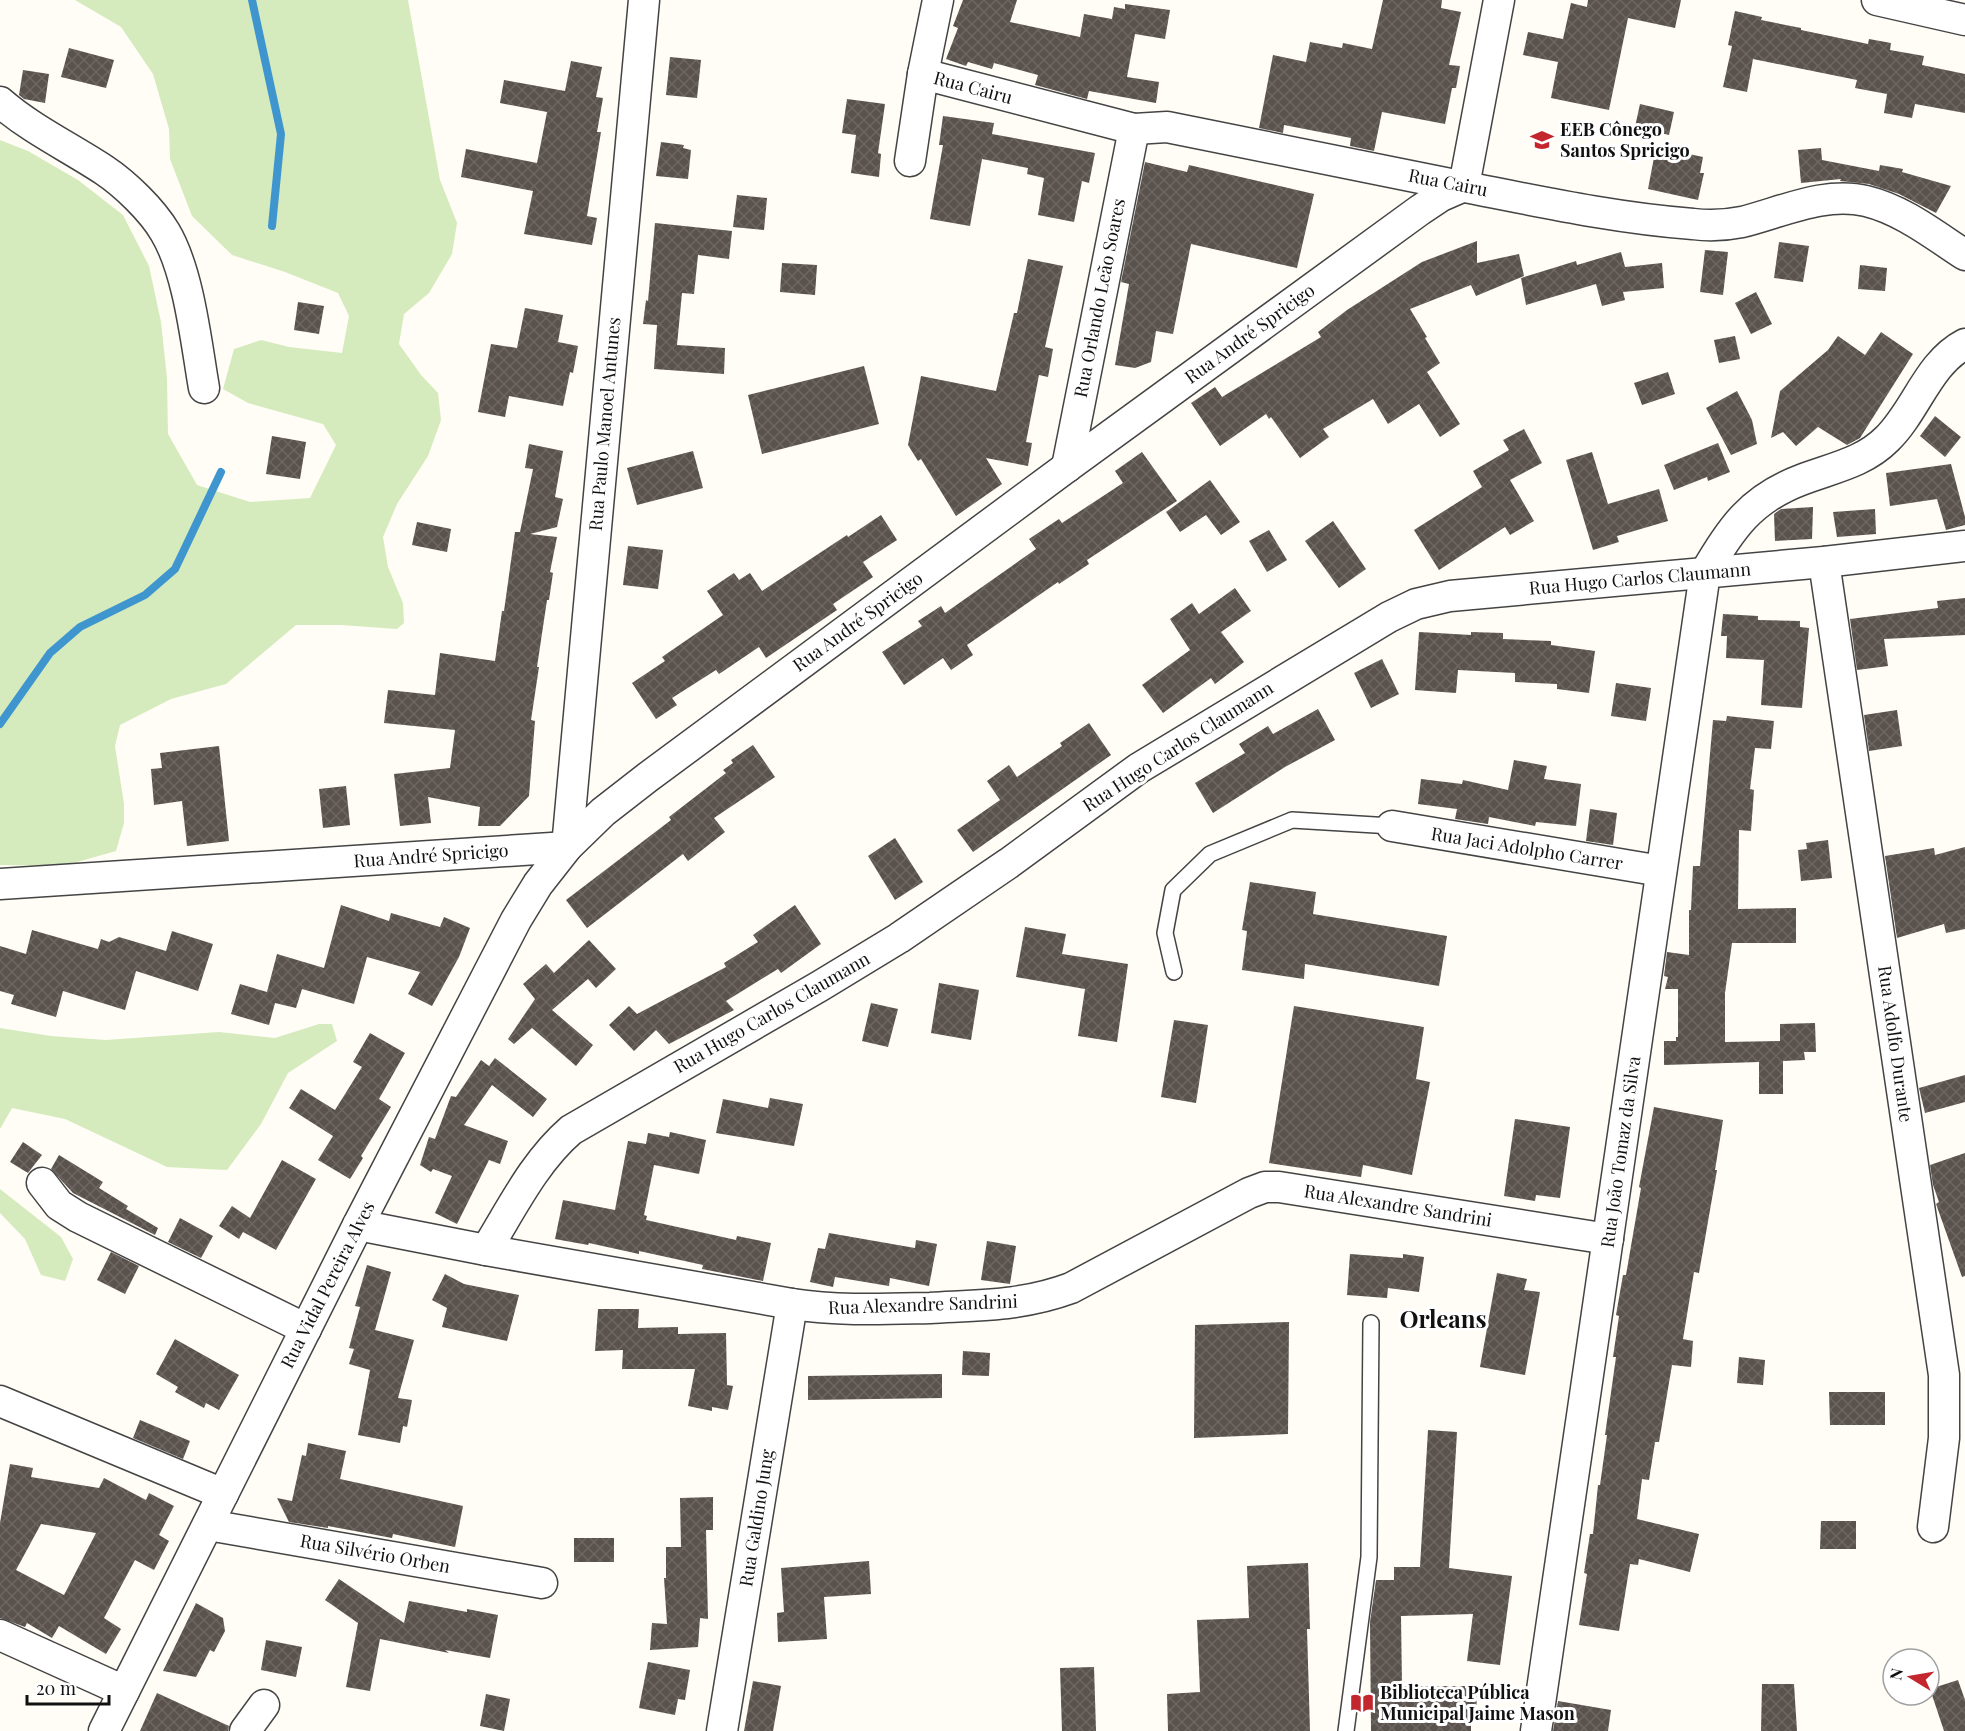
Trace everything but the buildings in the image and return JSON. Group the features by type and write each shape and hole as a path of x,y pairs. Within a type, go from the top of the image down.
{"street":[{"name":"Rua Paulo Manoel Antunes","path":"567,847 644,0"},
{"path":"910,161 923,74 938,0"},
{"path":"1464,186 1499,0"},
{"path":"1876,0 1965,20"},
{"name":"Rua Cairu","path":"923,74 1134,129 1167,127 1576,209 1719,225 1740,222 1826,200 1848,198 1868,201 1912,220 1965,255"},
{"path":"0,102 15,115 106,172 141,201 165,232 179,267 190,305 204,388"},
{"name":"Rua Orlando Leão Soares","path":"1067,467 1134,129"},
{"name":"Rua André Spricigo","path":"0,884 567,847 603,812 648,777 1067,467 1420,210 1441,196 1464,186"},
{"path":"1705,573 1728,534 1760,502 1783,487 1856,462 1887,440 1902,423 1945,359 1965,344"},
{"name":"Rua Hugo Carlos Claumann","path":"486,1250 540,1163 554,1145 571,1130 802,997 898,938 1000,870 1139,768 1389,617 1416,604 1450,596 1824,562 1965,546"},
{"name":"Rua Adolfo Durante","path":"1824,562 1944,1375 1944,1438 1933,1527"},
{"name":"Rua João Tomaz da Silva","path":"1536,1731 1705,573"},
{"name":"Rua Jaci Adolpho Carrer","path":"1392,826 1661,871"},
{"name":"Rua Vidal Pereira Alves","path":"104,1731 358,1225 516,920 538,884 567,847"},
{"path":"42,1183 59,1205 78,1217 306,1329"},
{"name":"Rua Alexandre Sandrini","path":"358,1225 792,1304 822,1309 851,1310 1010,1304 1030,1301 1071,1288 1248,1193 1265,1187 1279,1187 1608,1239"},
{"name":"Rua Galdino Jung","path":"722,1731 792,1304"},
{"path":"0,1401 223,1494"},
{"name":"Rua Silvério Orben","path":"208,1525 542,1583"},
{"path":"0,1635 124,1691"},
{"path":"245,1731 264,1704"}],"lane":[{"path":"1174,972 1165,933 1173,890 1210,855 1292,820 1392,826"},
{"path":"1346,1731 1369,1557 1371,1323"}],"green space":[{"path":"75,0 408,0 440,180 457,223 452,254 429,293 404,314 399,344 421,375 438,393 441,420 428,456 397,504 383,537 388,567 403,603 404,623 397,629 296,625 226,684 171,699 120,725 115,746 124,804 124,823 116,851 63,866 0,865 0,140 28,151 78,180 123,215 149,266 161,322 167,378 168,434 197,485 250,502 310,498 336,445 323,424 248,403 223,389 234,349 261,340 289,347 342,353 349,316 338,293 285,272 232,255 192,216 170,159 169,129 153,74 121,27"},
{"path":"319,1024 332,1024 337,1041 288,1073 261,1124 227,1170 167,1167 65,1119 12,1108 0,1129 0,1028 51,1036 106,1040 219,1032 275,1038"},
{"path":"0,1189 61,1237 73,1259 65,1281 41,1275 25,1239 0,1213"}],"waterway":[{"path":"252,0 281,134 272,226"},
{"path":"0,724 50,653 80,627 145,595 175,569 221,472"}],"place":[{"name":"EEB Cônego Santos Spricigo","path":"1542,140"},
{"name":"Biblioteca Pública Municipal Jaime Mason","path":"1362,1703"}],"district":[{"name":"Orleans","path":"1443,1320"}]}
